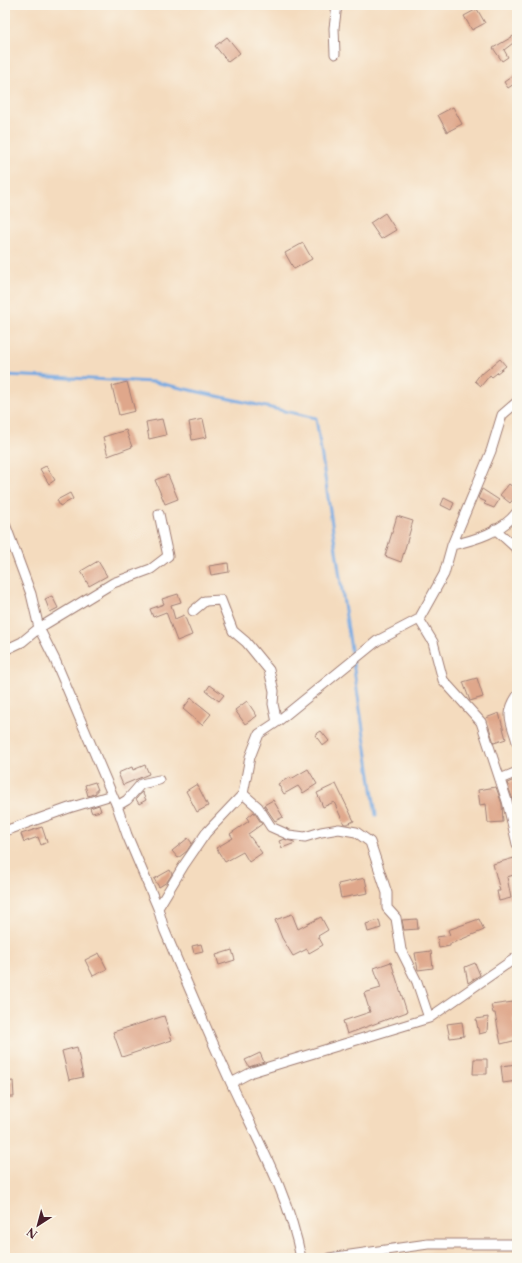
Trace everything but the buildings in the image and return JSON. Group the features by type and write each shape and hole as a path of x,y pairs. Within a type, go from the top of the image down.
{"street":[{"path":"335,54 334,28 337,5"},
{"path":"158,908 184,865 206,833 243,794 250,757 259,734 277,722 377,641 419,619 444,574 452,545 490,451 502,415 517,402"},
{"path":"452,545 475,540 509,522 517,512"},
{"path":"5,650 22,642 39,628 113,583 151,569 168,556 159,514"},
{"path":"5,524 31,594 39,628 55,660 117,806 127,835 158,908 164,929 231,1083 282,1190 294,1225 301,1258"},
{"path":"495,529 517,549"},
{"path":"193,611 205,601 221,600 233,631 246,642 269,670 274,691 273,704 277,722"},
{"path":"419,619 433,642 443,680 481,722 500,779 517,844"},
{"path":"517,696 512,703 508,718 517,742"},
{"path":"500,779 517,772"},
{"path":"117,806 127,800 141,784 159,780"},
{"path":"243,794 258,807 271,827 289,835 305,837 338,829 356,832 370,842 387,893 387,908 396,918 401,950 417,982 429,1018"},
{"path":"5,831 69,808 112,795"},
{"path":"231,1083 252,1072 429,1018 517,957"},
{"path":"329,1258 428,1244 517,1244"}],"waterway":[{"path":"5,375 154,382 316,418 376,815"}]}
